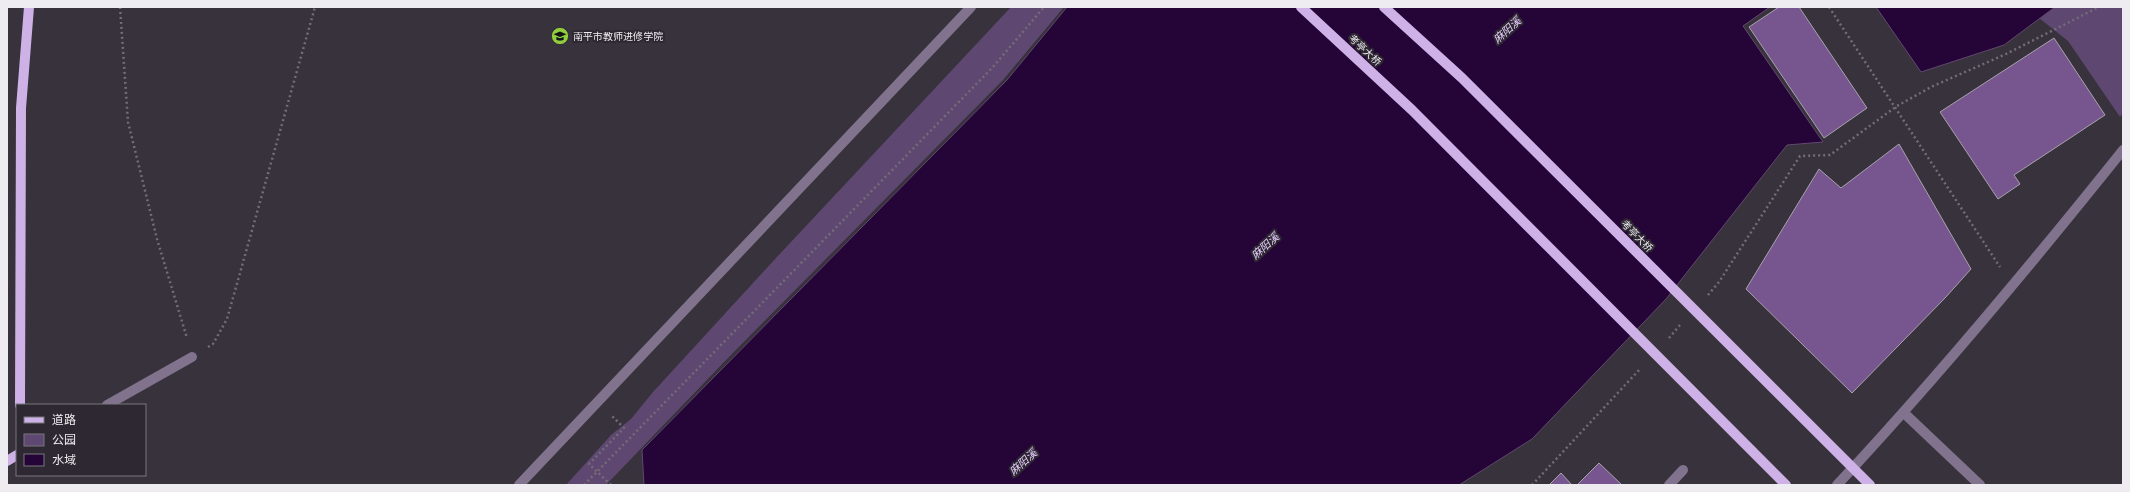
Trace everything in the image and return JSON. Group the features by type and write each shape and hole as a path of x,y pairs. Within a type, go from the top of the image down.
{"main road":[{"path":"20,404 21,108 29,7"},
{"name":"考亭大桥","path":"1301,7 1412,110 1786,485"},
{"name":"考亭大桥","path":"1384,7 1468,84 1870,485"},
{"path":"7,461 16,456"}],"street":[{"path":"519,485 971,7"},
{"path":"1837,485 1904,413 2012,286 2123,150"},
{"path":"109,404 192,357"},
{"path":"1904,413 1980,485"},
{"path":"1669,485 1683,470"}],"path":[{"path":"120,7 128,122 157,239 192,357 213,344 227,319 315,7"},
{"path":"584,485 993,67 1044,7"},
{"path":"1830,7 1897,106 2012,286"},
{"path":"1704,299 1720,282 1800,156 1830,155 1897,106 1931,87 2006,54 2099,7"},
{"path":"1667,340 1682,323"},
{"path":"1532,485 1587,428 1645,364"},
{"path":"611,485 589,464 624,428"}],"green space":[{"path":"1011,7 1064,7 1003,80 727,359 606,485 566,485 611,435 631,419 653,392 776,258"},
{"path":"2055,7 2123,7 2123,112 2120,117 2068,41 2039,18"}],"water":[{"name":"麻阳溪","path":"1067,7 1770,7 1743,26 1823,142 1787,145 1666,299 1532,439 1459,485 644,485 642,450 1007,80"},
{"path":"1876,7 2055,7 2004,45 1921,72"}],"building":[{"path":"1779,7 1799,7 1867,108 1824,138 1749,27"},
{"path":"2054,38 2105,115 2014,175 2020,184 1998,199 1940,112"},
{"path":"1899,144 1971,269 1945,298 1852,393 1746,289 1819,169 1841,188"},
{"path":"1599,463 1622,485 1577,485"},
{"path":"1561,473 1572,485 1549,485"}],"place":[{"name":"南平市教师进修学院","path":"560,36"}]}
